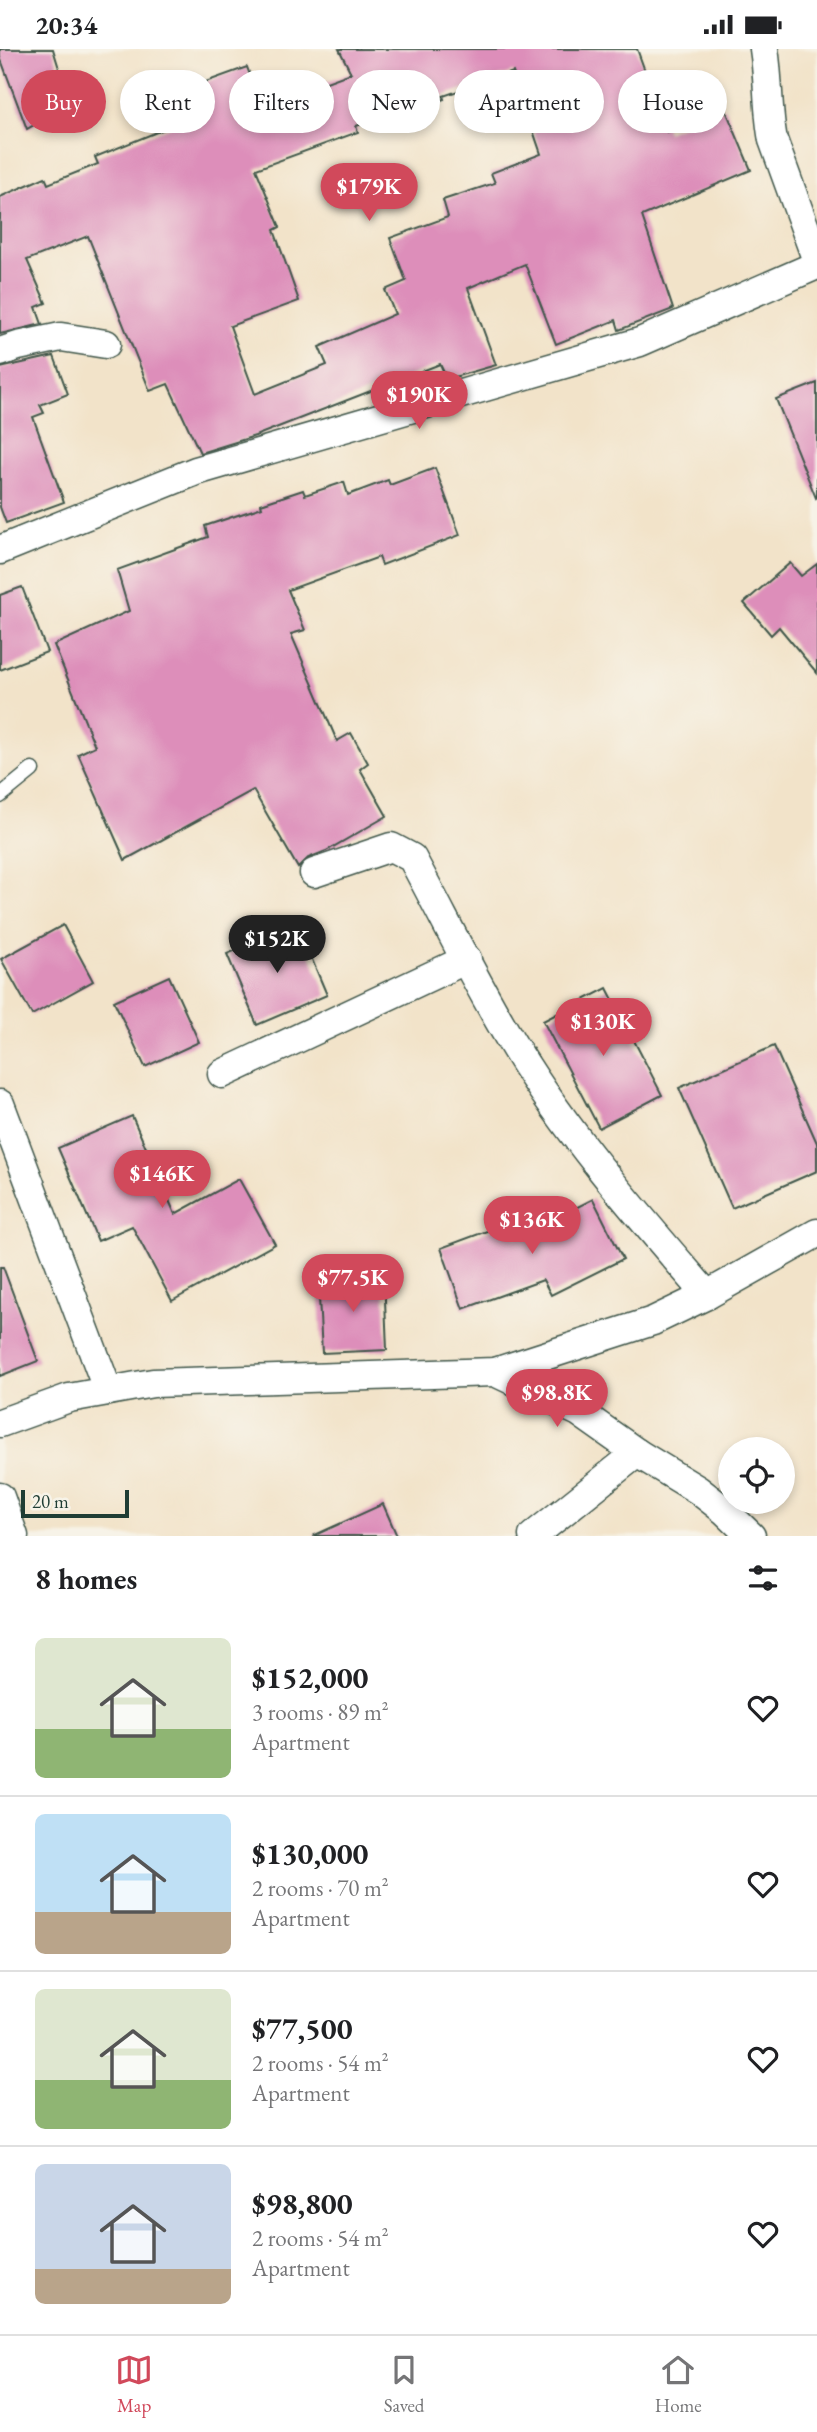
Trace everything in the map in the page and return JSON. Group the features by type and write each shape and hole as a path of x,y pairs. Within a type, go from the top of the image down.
{"street":[{"path":"0,551 196,471 640,342 817,263 773,140 769,120 769,78 764,49"},
{"path":"0,352 18,345 61,337 106,344"},
{"path":"314,873 391,847 412,858 517,1051 584,1148 707,1295"},
{"path":"222,1074 467,959"},
{"path":"0,1104 108,1391"},
{"path":"0,1423 69,1398 153,1383 495,1372 653,1321 707,1295 817,1233"},
{"path":"495,1372 579,1412 637,1453 698,1490 751,1536"},
{"path":"533,1536 637,1453"},
{"path":"0,1497 14,1536"}],"lane":[{"path":"0,796 32,770"}],"building":[{"path":"0,49 53,49 59,70 21,70 21,113 0,57"},
{"path":"339,49 637,49 645,70 618,70 618,133 727,133 727,113 751,170 642,216 673,309 619,330 616,320 556,344 525,264 468,288 496,365 447,379 440,364 255,436 200,453 168,384 150,391 88,236 27,260 46,303 36,307 42,324 0,334 0,197 45,177 48,184 98,164 95,157 155,133 215,133 215,79 229,73 229,133 334,133 334,79 348,74 348,133 355,133 256,169 280,227 274,230 299,301 230,326 255,394 327,365 319,347 395,314 385,290 406,281 390,238 448,217 443,200 495,183 491,173 541,154 534,133 604,133 604,70 454,70 454,92 443,96 444,99 440,100 440,70 350,70"},
{"path":"54,356 68,394 40,405 44,413 33,417 64,502 6,523 0,507 0,368"},
{"path":"817,383 817,497 816,498 776,399"},
{"path":"435,468 460,535 382,565 379,557 288,590 305,630 291,634 337,741 351,733 368,763 360,769 387,816 326,851 308,858 298,868 253,790 125,860 78,754 95,746 54,645 129,611 117,570 208,537 205,526 303,490 305,495 344,482 348,495 388,480 390,485"},
{"path":"790,563 801,576 817,564 817,673 779,627 771,635 744,603"},
{"path":"22,587 47,652 0,670 0,595"},
{"path":"297,924 327,995 257,1025 227,954"},
{"path":"63,925 93,981 32,1015 1,959"},
{"path":"169,976 199,1042 145,1067 114,1001"},
{"path":"607,988 662,1095 599,1128 543,1021"},
{"path":"774,1046 817,1143 817,1171 732,1208 679,1088"},
{"path":"132,1116 175,1214 239,1179 275,1244 172,1301 132,1226 98,1241 58,1148"},
{"path":"593,1199 623,1259 551,1295 543,1280 463,1309 441,1248 511,1222 516,1238"},
{"path":"0,1267 3,1267 38,1361 0,1376"},
{"path":"384,1275 387,1350 322,1353 318,1279"},
{"path":"383,1504 397,1536 313,1536"}]}
